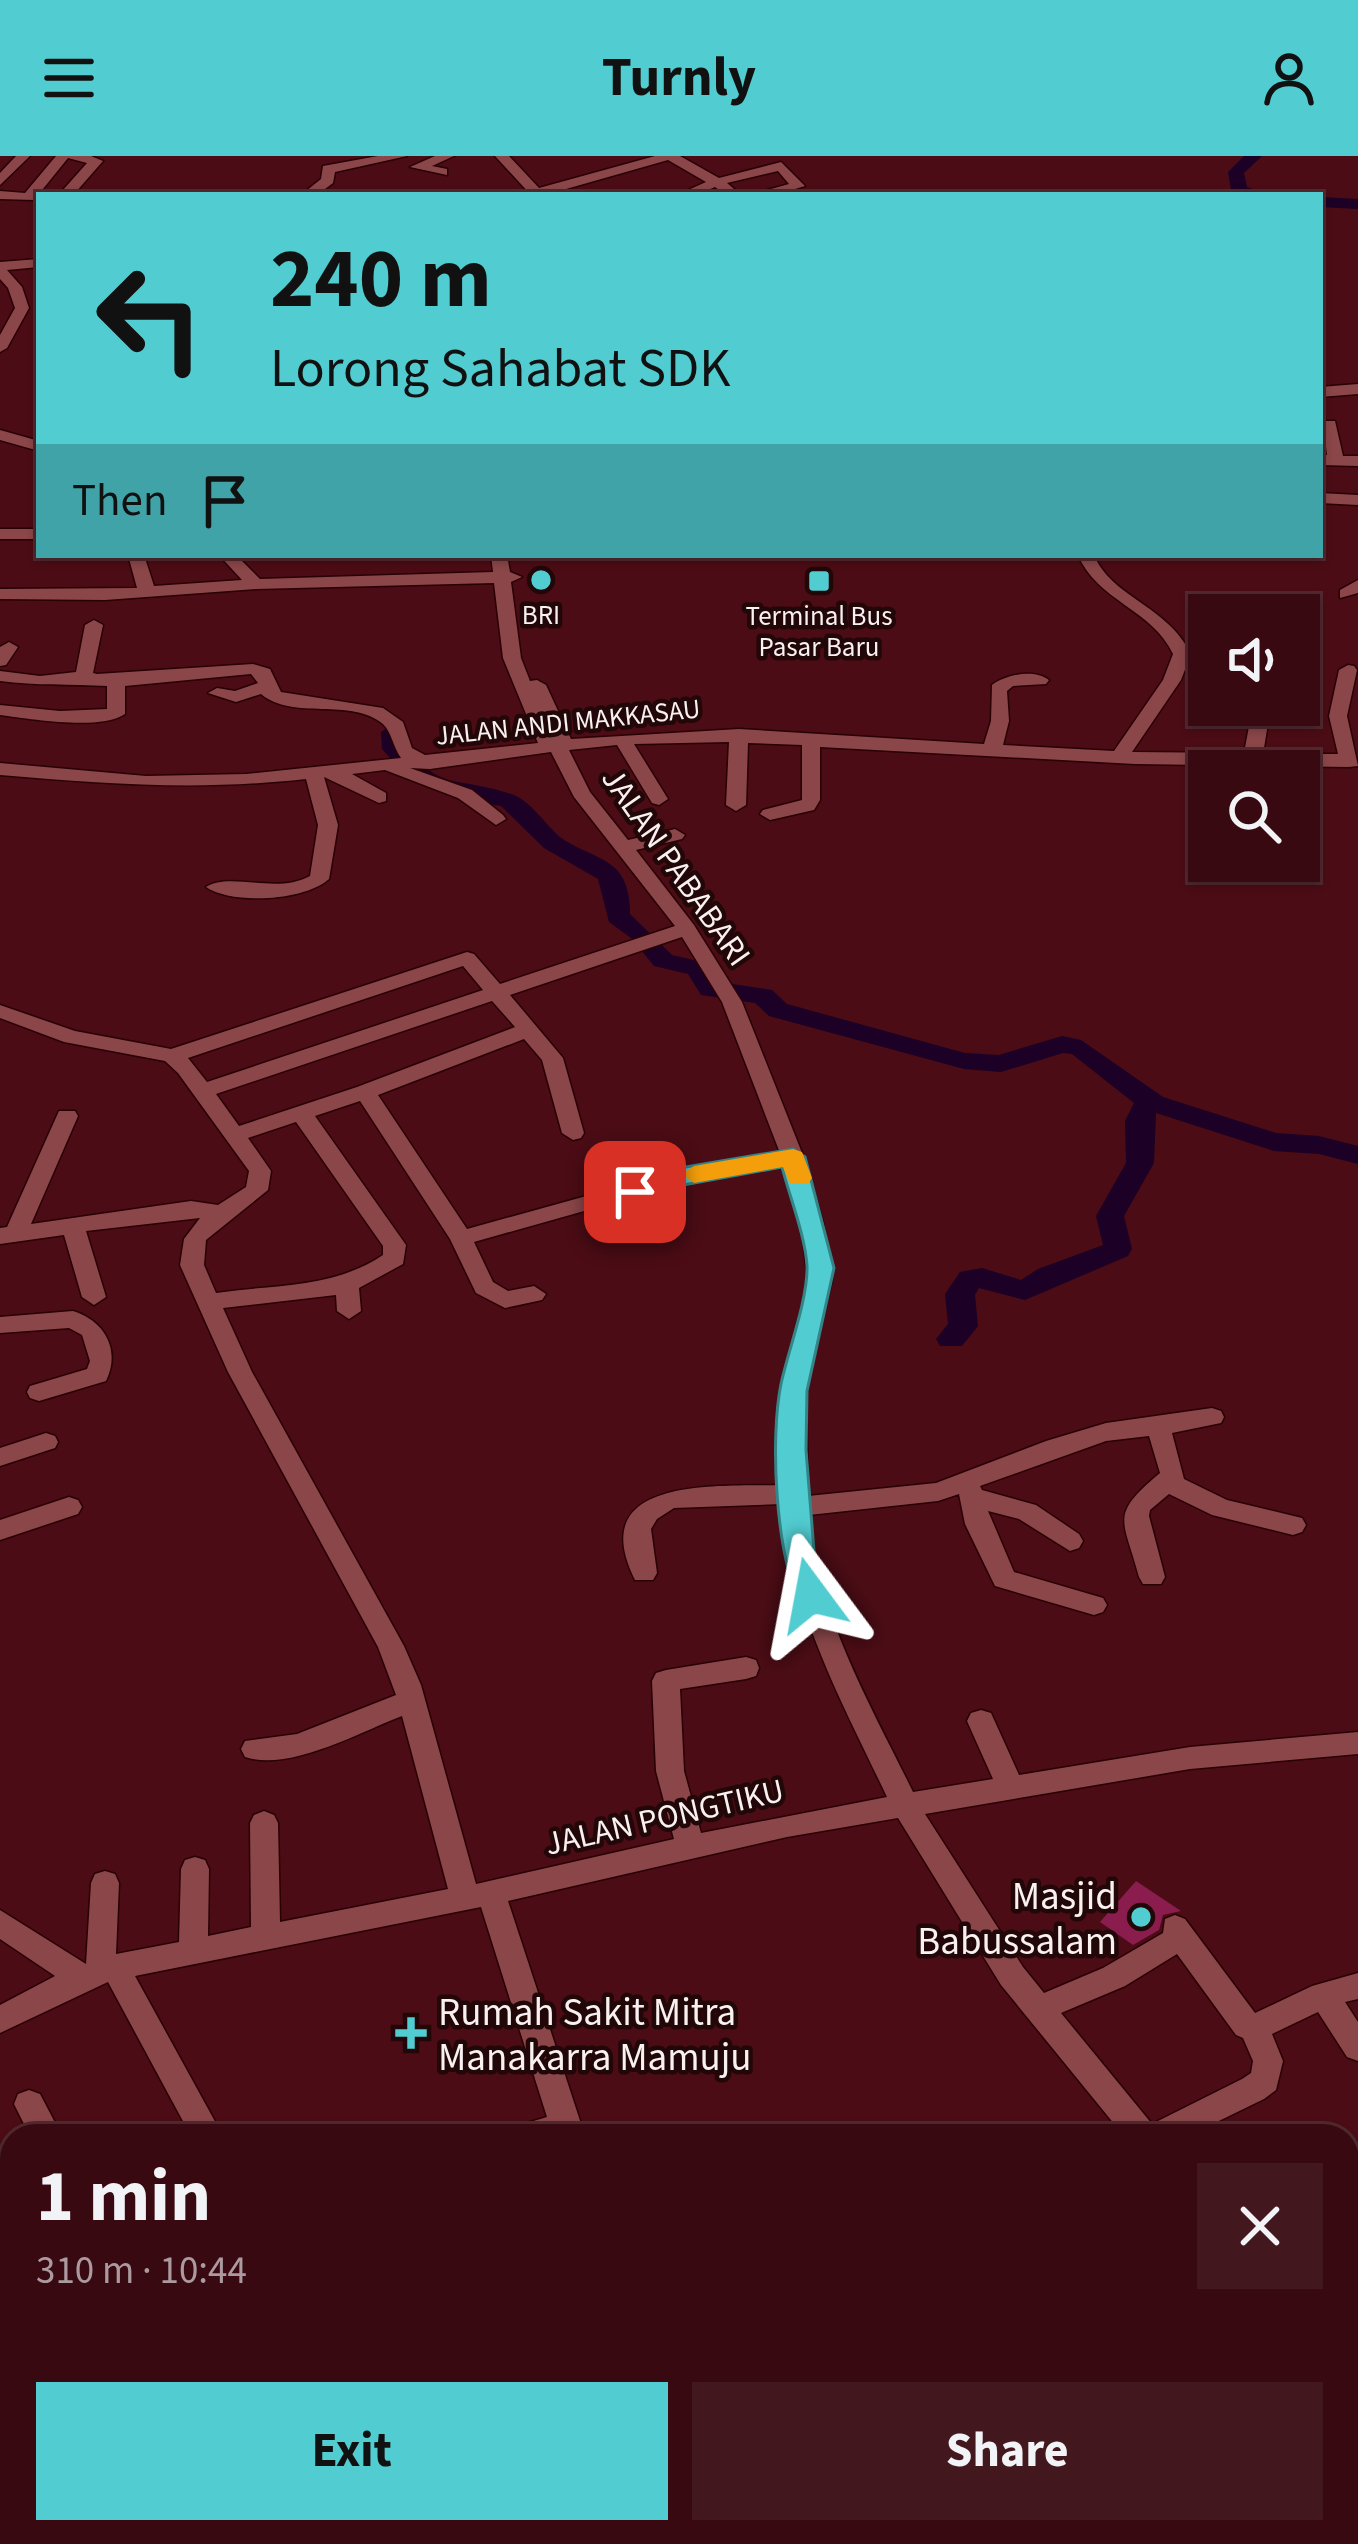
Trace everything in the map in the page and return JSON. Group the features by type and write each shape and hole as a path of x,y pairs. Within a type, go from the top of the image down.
{"street":[{"path":"0,181 23,156"},
{"path":"0,195 29,197 64,156"},
{"path":"70,190 96,174 96,161 74,156"},
{"path":"312,192 327,181 328,170 400,156"},
{"path":"442,172 412,172 447,156"},
{"path":"502,156 535,192"},
{"path":"545,192 670,156 730,192"},
{"path":"692,192 777,166 786,168 803,190"},
{"path":"584,182 592,192"},
{"path":"0,348 22,308 13,278"},
{"path":"1323,392 1358,389"},
{"path":"1329,424 1328,460 1358,461"},
{"path":"0,435 30,443"},
{"path":"1323,498 1358,500"},
{"path":"0,535 36,534"},
{"path":"137,558 146,592"},
{"path":"230,558 256,584"},
{"path":"500,558 508,578"},
{"path":"508,578 515,558"},
{"path":"1087,558 1092,572 1147,610 1172,634 1182,654 1172,680 1119,757"},
{"path":"0,593 30,603 256,584 508,578"},
{"name":"JALAN PABABARI","path":"508,578 512,658 545,739 558,747 581,793 687,929 726,992 793,1157 812,1222 818,1291 794,1391 795,1500"},
{"path":"84,676 94,625"},
{"path":"0,676 40,681 84,676 116,685 172,673 253,669 264,673 262,686"},
{"path":"1348,670 1338,716 1354,761"},
{"path":"992,750 1000,721 998,689 1009,681 1040,680"},
{"path":"0,710 116,715 116,685"},
{"path":"217,693 236,697 262,686"},
{"path":"262,686 280,698 382,714 398,726 398,744 410,765 464,794 496,819"},
{"path":"736,805 739,735"},
{"name":"JALAN ANDI MAKKASAU","path":"0,769 146,782 324,773 622,740 739,735 1188,759"},
{"path":"770,814 807,806 811,800 811,737"},
{"path":"622,740 658,799"},
{"name":"JALAN ANDI MAKKASAU","path":"1320,761 1354,761"},
{"path":"216,886 288,890 319,879 328,826 324,773 379,796"},
{"path":"624,847 676,835"},
{"path":"201,1091 687,929"},
{"path":"0,1011 71,1037 172,1056 465,958 499,991 555,1064 573,1133"},
{"path":"234,1135 365,1092 530,1029"},
{"path":"172,1056 260,1171 261,1183 196,1234 189,1252 240,1372 391,1646 564,2124"},
{"path":"365,1092 492,1294 510,1300 534,1294"},
{"path":"210,1302 246,1295 300,1296 347,1282 392,1262 396,1254 302,1114"},
{"path":"8,1235 67,1115"},
{"path":"461,1238 680,1177 793,1157"},
{"path":"8,1235 190,1209 223,1213"},
{"path":"74,1226 94,1297"},
{"path":"347,1282 349,1311"},
{"path":"0,1325 73,1319 92,1330 102,1361 97,1375 39,1392"},
{"path":"644,1573 634,1539 640,1519 670,1499 795,1500 969,1489 1072,1442 1212,1417"},
{"path":"1158,1426 1169,1458 1170,1483"},
{"path":"0,1457 46,1442"},
{"path":"1170,1483 1222,1508 1294,1525"},
{"path":"1152,1577 1136,1516 1142,1501 1170,1483"},
{"path":"969,1489 1027,1512 1070,1540"},
{"path":"969,1489 978,1524 1004,1579 1094,1605"},
{"path":"795,1500 799,1551 826,1640 904,1804 1012,1976 1134,2124"},
{"path":"0,1530 69,1507"},
{"path":"690,1844 670,1772 666,1681 746,1668"},
{"path":"255,1748 299,1745 411,1701"},
{"path":"981,1721 1011,1787"},
{"name":"JALAN PONGTIKU","path":"0,2020 99,1973 478,1895 690,1844 1190,1758 1358,1743"},
{"path":"264,1822 266,1936"},
{"path":"193,1950 195,1869"},
{"path":"99,1973 105,1882"},
{"path":"0,1923 99,1973 199,2124"},
{"path":"1039,2009 1114,1977 1178,1933 1236,2015 1254,2027 1268,2062 1265,2080 1248,2094 1178,2124"},
{"path":"1254,2027 1323,1995 1358,1986"},
{"path":"1323,1995 1358,2047"},
{"path":"29,2104 40,2124"}],"building":[{"name":"Masjid Babussalam","path":"1136,1881 1181,1911 1163,1915 1159,1930 1133,1945 1100,1922"}],"waterway":[{"path":"1248,192 1239,190 1236,172 1254,156"},
{"path":"1323,202 1358,204"},
{"path":"392,732 394,749 419,776 475,796 508,800 553,843 608,875 617,895 618,917 640,933 663,961 697,968 710,989 763,996 778,1010 964,1061 1001,1064 1062,1044 1081,1048 1115,1079 1153,1103"},
{"path":"951,1339 963,1326 960,1294 970,1279 982,1278 1021,1291 1118,1249 1110,1216 1140,1163 1139,1121 1145,1107 1153,1103"},
{"path":"1153,1103 1274,1142 1319,1145 1358,1155"}],"slow traffic":[{"path":"694,1174 793,1157 799,1178"}],"place":[{"name":"BRI","path":"541,580"},
{"name":"Terminal Bus Pasar Baru","path":"819,581"},
{"name":"Masjid Babussalam","path":"1141,1917"},
{"name":"Rumah Sakit Mitra Manakarra Mamuju","path":"411,2033"}],"route":[{"path":"635,1192 680,1177 793,1157 820,1268 794,1391 792,1450 799,1551 811,1595"}]}
